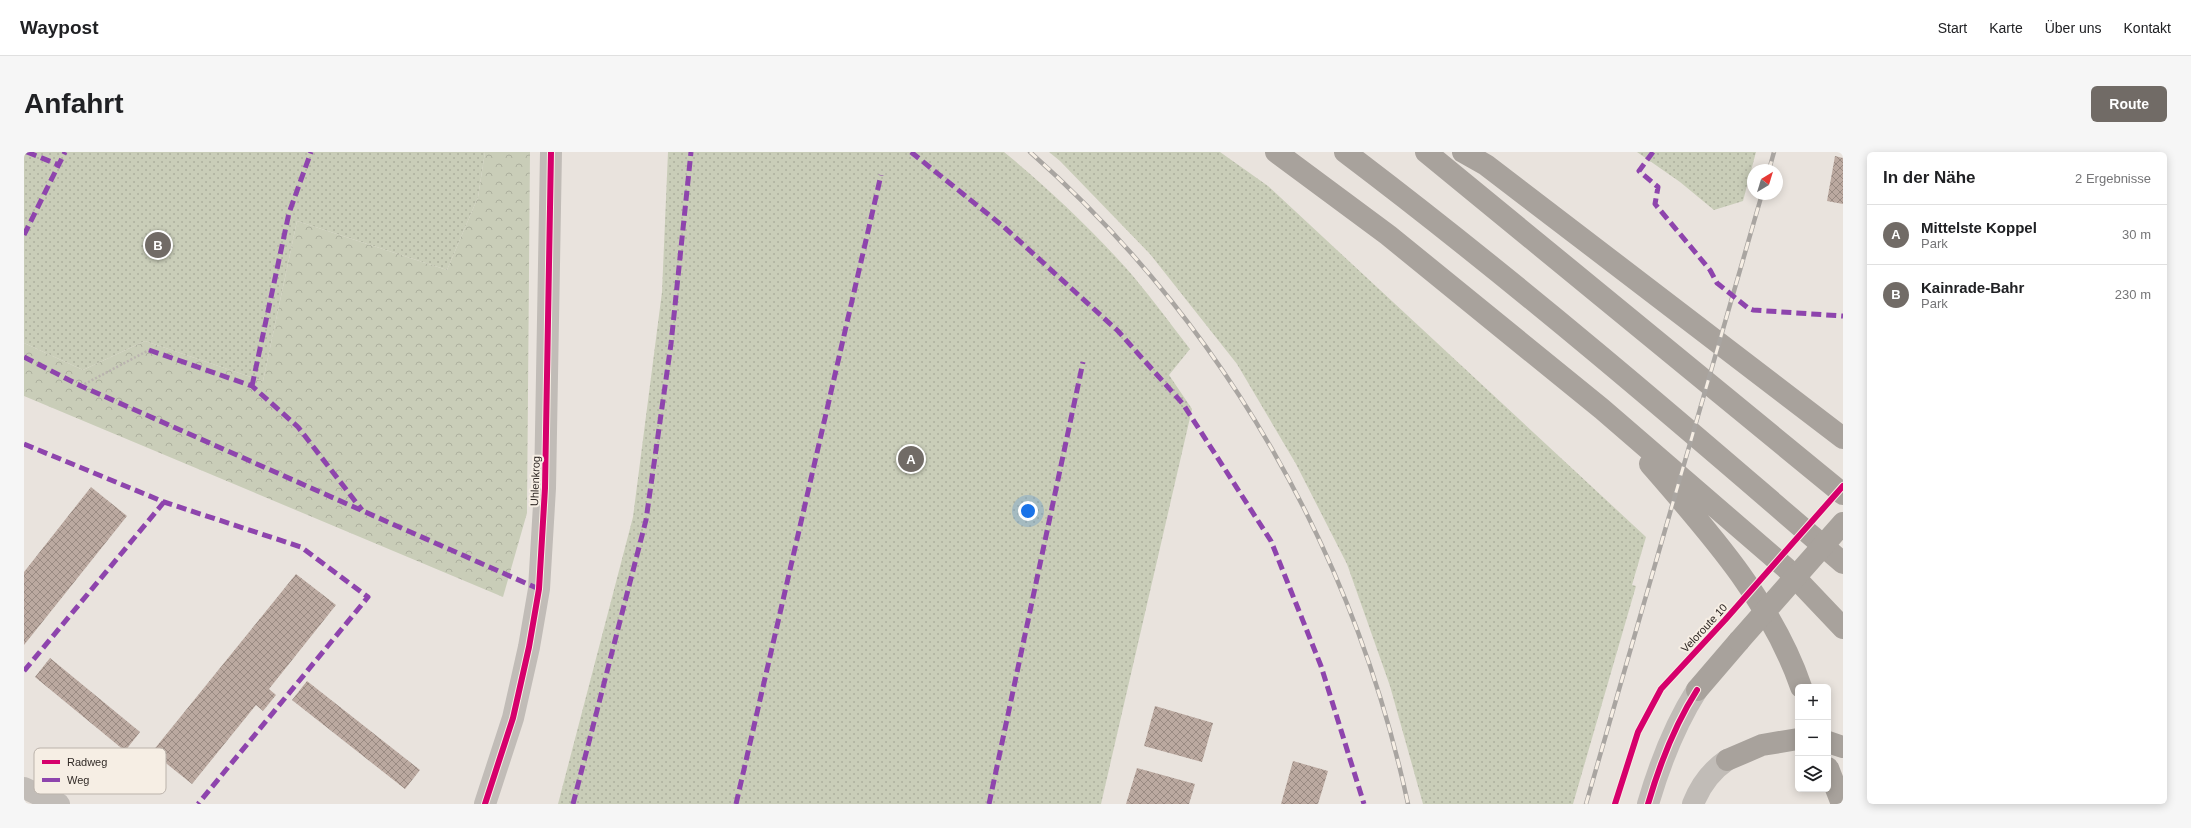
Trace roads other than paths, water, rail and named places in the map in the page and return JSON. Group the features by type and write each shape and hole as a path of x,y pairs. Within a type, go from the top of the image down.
{"highway":[{"path":"1276,152 1388,235 1602,409 1786,568 1843,628"},
{"path":"1345,152 1446,229 1647,393 1843,563"},
{"path":"1426,152 1843,494"},
{"path":"1463,152 1486,165 1628,272 1843,438"},
{"path":"1602,409 1692,514 1761,605 1782,642 1800,684"},
{"path":"1697,690 1843,523"},
{"path":"1727,760 1762,744 1792,739"},
{"path":"1831,743 1843,747"},
{"path":"1831,776 1842,804"}],"street":[{"name":"Uhlenkrog","path":"485,804 513,718 529,647 539,589 545,488 551,152"},
{"path":"1648,804 1666,748 1682,714 1697,690"},
{"path":"1693,804 1707,778 1717,767 1727,760"},
{"path":"24,788 34,793"},
{"path":"37,794 59,804"}],"railway":[{"path":"1030,152 1099,219 1163,291 1220,367 1271,448 1316,532 1353,620 1384,711 1408,804"},
{"path":"1771,164 1774,152"},
{"path":"1586,804 1760,200"}],"place":[{"name":"Kainrade-Bahr","path":"158,245"},
{"name":"Mittelste Koppel","path":"911,459"}]}
